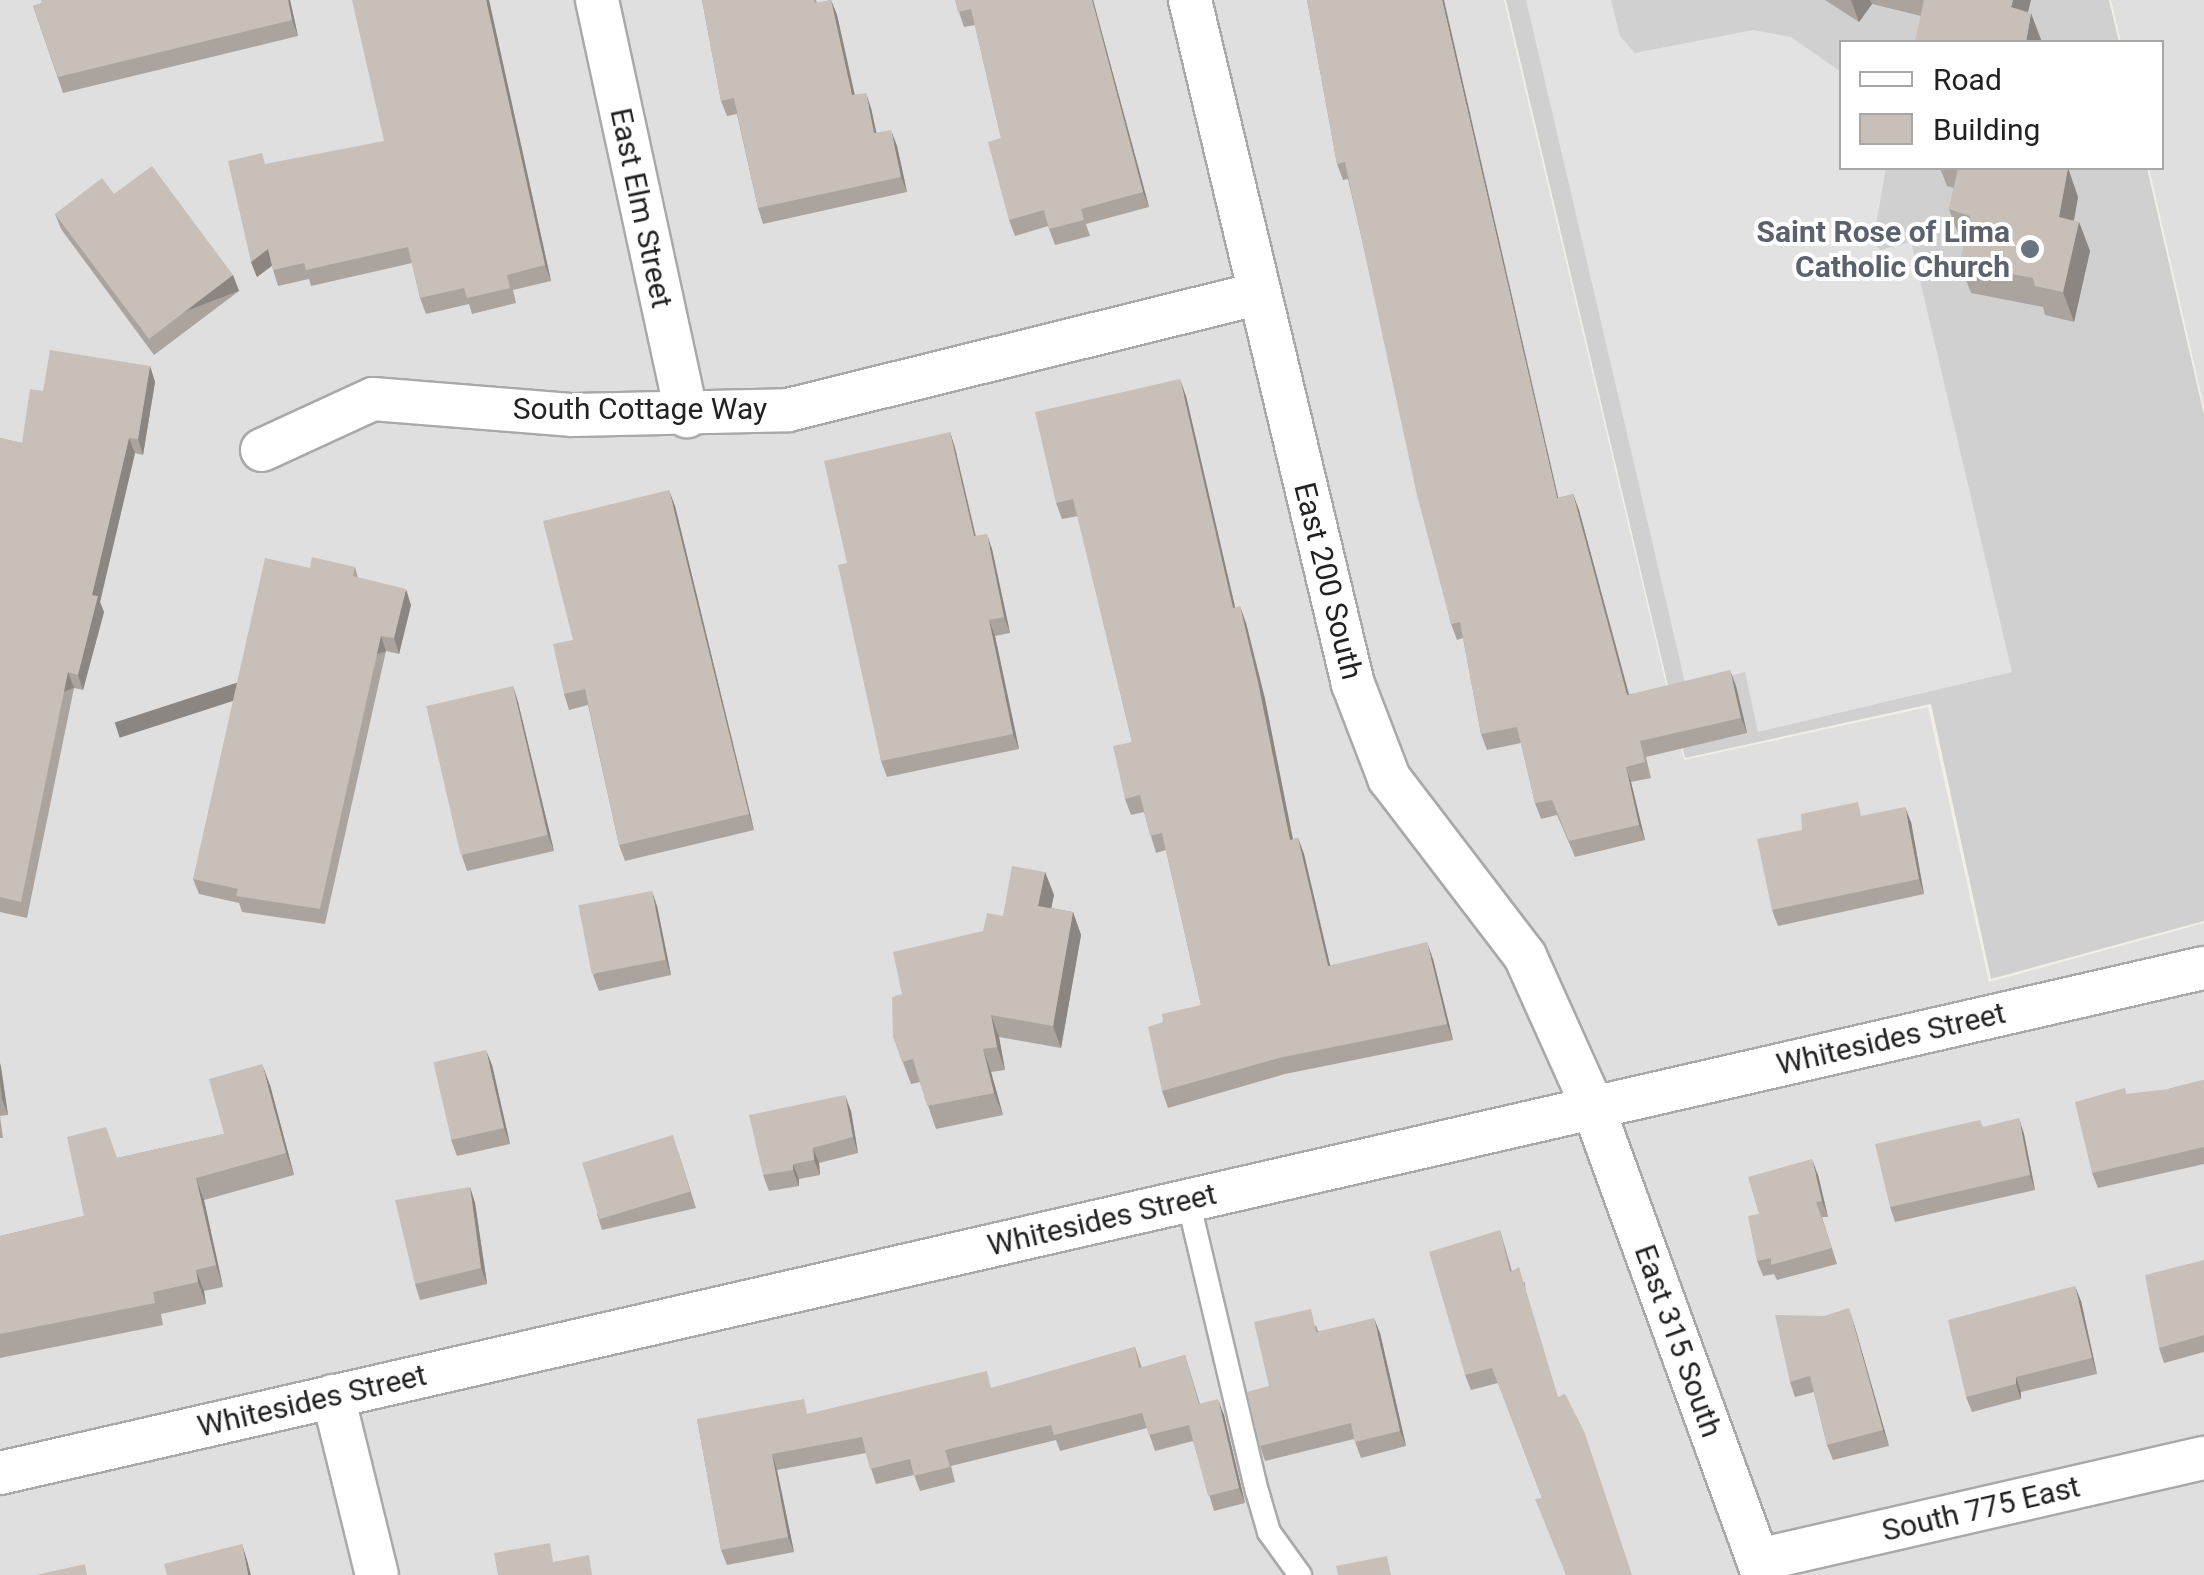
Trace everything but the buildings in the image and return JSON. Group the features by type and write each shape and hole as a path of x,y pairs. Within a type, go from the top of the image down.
{"street":[{"name":"East Elm Street","path":"596,0 687,416"},
{"name":"East 200 South","path":"1190,0 1256,294 1353,684 1389,778 1524,956 1593,1108"},
{"name":"South Cottage Way","path":"262,450 373,399 573,415 687,416 788,410 1256,294"},
{"name":"Whitesides Street","path":"0,1473 2204,968"},
{"name":"East 315 South","path":"1593,1108 1761,1568"},
{"path":"333,1396 377,1575"},
{"name":"South 775 East","path":"1761,1568 2204,1458"}],"lane":[{"path":"1188,1200 1257,1491 1270,1532 1300,1575"}],"shaded area":[{"path":"0,0 1504,0 1684,760 1928,707 1989,982 2204,923 2204,1575 0,1575"},
{"path":"1506,0 2109,0 2119,40 1839,40 1839,170 2147,170 2204,415 2204,921 1991,979 1931,704 1685,758"},
{"path":"1526,0 1611,0 1620,36 1635,53 1753,30 1791,37 1839,71 1839,170 1886,170 1873,242 1880,250 1911,242 2012,672 1758,732 1745,672 1686,687"},
{"path":"2111,0 2204,0 2204,407 2149,170 2164,170 2164,40 2121,40"}],"place":[{"name":"Saint Rose of Lima Catholic Church","path":"2030,249"}]}
